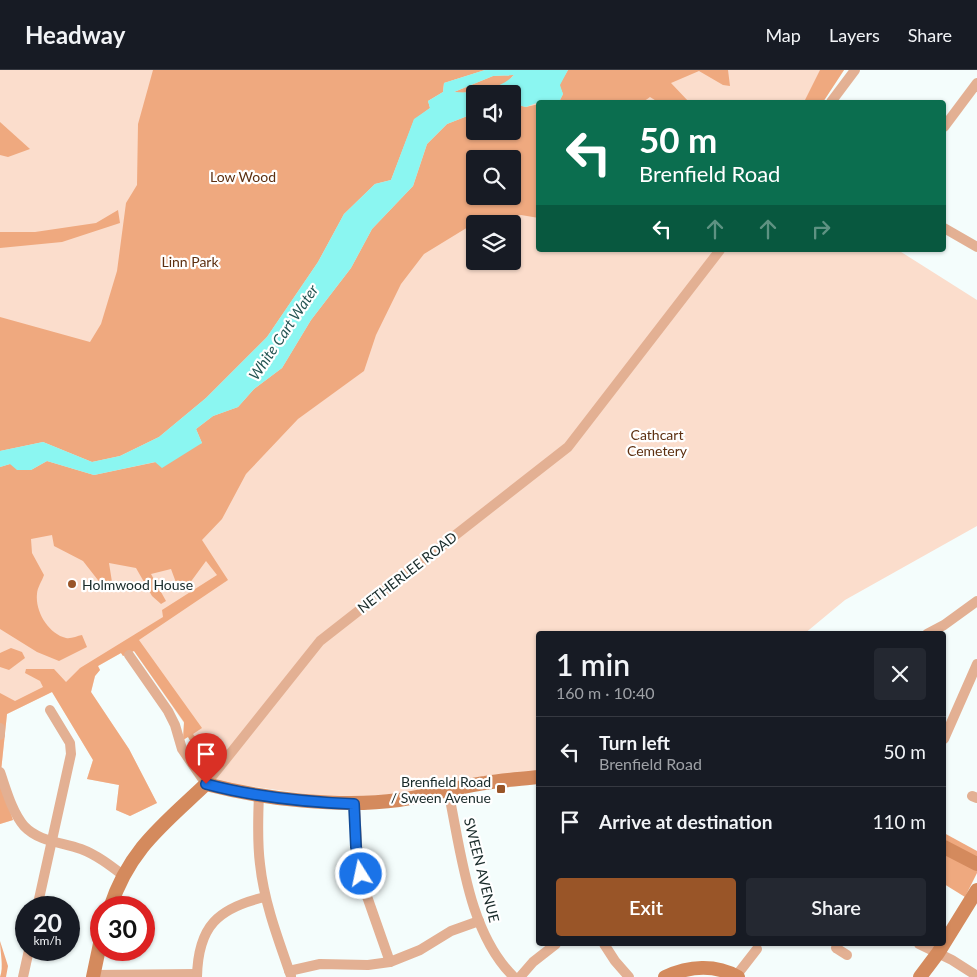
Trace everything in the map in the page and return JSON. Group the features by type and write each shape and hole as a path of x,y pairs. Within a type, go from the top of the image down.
{"street":[{"path":"832,100 855,70"},
{"path":"946,124 977,83"},
{"path":"946,229 977,247"},
{"name":"NETHERLEE ROAD","path":"115,896 138,852 153,833 206,784 320,641 568,447 718,252"},
{"path":"933,631 977,601"},
{"path":"129,655 168,711 182,749 206,784 259,794 354,804 400,800 485,783 536,777"},
{"path":"946,734 977,664"},
{"path":"39,896 71,754 70,743 50,710"},
{"path":"0,728 0,735"},
{"path":"0,772 8,797 24,826 50,843 83,850 124,876"},
{"name":"SWEEN AVENUE","path":"448,790 479,921 491,949 514,977"},
{"path":"259,794 258,844 266,897 290,974 320,964 368,965 390,962 420,950 451,931 479,921"},
{"path":"354,804 358,863 363,885 390,962"},
{"path":"946,848 977,864"},
{"path":"946,940 977,890"},
{"path":"96,961 93,976 197,976 202,942 216,919 232,907 266,897"},
{"path":"520,977 533,962 553,946"},
{"path":"605,946 629,977"},
{"path":"836,946 847,955"},
{"path":"923,946 977,976"},
{"path":"920,977 942,946"},
{"path":"665,977 683,970 702,968 725,971 737,976 757,949"},
{"path":"23,977 27,961"}],"green space":[{"path":"0,70 844,70 824,100 536,100 536,252 901,252 977,300 977,526 845,600 808,631 536,631 536,773 398,796 342,799 221,782 197,763 201,760 188,737 183,740 184,723 134,651 123,656 121,653 98,666 100,670 95,676 91,692 129,749 157,803 130,816 116,810 119,785 87,779 93,760 52,692 7,714 0,781"},
{"name":"Low Wood","path":"153,70 485,70 444,83 443,92 428,101 430,108 414,120 391,180 375,184 344,214 318,262 267,337 206,398 159,437 120,456 92,462 43,442 0,451 0,317 90,342 101,324 117,271 126,203 137,185 138,124"},
{"path":"568,70 728,70 730,86 723,85 699,71 671,83 687,100 655,100 650,97 646,100 560,100 563,94 559,85"},
{"path":"820,70 844,70 824,100 805,100"},
{"path":"514,75 503,85 471,85 493,76"},
{"path":"466,87 466,92 454,92"},
{"path":"536,105 536,218 521,215 466,215 466,228 424,254 401,284 376,335 364,371 298,419 246,474 222,519 202,540 228,580 139,640 202,728 193,734 212,761 204,770 197,763 201,760 188,737 183,740 184,722 134,651 123,656 121,653 98,666 100,670 95,676 91,692 129,749 157,803 130,816 116,810 119,785 87,779 93,760 52,692 7,714 0,781 0,693 15,701 43,687 40,681 25,673 26,669 54,669 66,682 80,668 163,617 162,610 217,575 206,561 184,591 178,588 171,569 151,574 166,601 161,604 152,596 136,568 109,563 112,582 101,584 83,561 54,546 52,535 31,539 32,553 44,575 37,594 37,601 44,621 60,636 72,638 82,635 87,647 59,661 37,652 0,629 0,467 10,464 31,470 47,461 94,475 156,462 202,443 196,429 213,416 238,407 254,389 282,368 311,320 351,268 372,229 413,186 427,144 447,124 466,117 466,140 521,140 521,106 526,107"},
{"path":"0,122 30,149 8,157 0,155"},
{"path":"118,210 120,223 62,242 0,248 0,232 35,232 96,223"},
{"path":"11,648 22,652 25,658 9,670 0,667 0,653"},
{"path":"0,781 13,820 0,824"},
{"path":"0,781 13,820 0,824"},
{"path":"946,834 977,851 977,873 965,897 946,885"},
{"path":"0,941 8,966 6,977 0,977 2,964"}],"water":[{"name":"White Cart Water","path":"485,70 568,70 560,85 563,94 560,100 536,100 536,103 526,107 521,106 521,85 498,85 514,75 493,76 471,85 466,85 466,87 454,92 466,92 466,117 447,124 427,144 413,186 372,229 351,268 311,320 282,368 254,389 238,407 213,416 196,429 202,443 162,468 155,462 94,475 47,461 31,470 17,470 10,464 0,467 0,451 43,442 92,462 120,456 159,437 206,398 267,337 318,262 344,214 375,184 391,180 414,119 430,108 428,101 443,92 444,83"}],"place":[{"name":"Holmwood House","path":"72,584"},
{"name":"Brenfield Road / Sween Avenue","path":"501,789"}],"route":[{"path":"206,784 226,789 289,798 354,804 356,847 361,874"}],"park label":[{"name":"Linn Park","path":"190,261"},
{"name":"Cathcart Cemetery","path":"657,442"}]}
